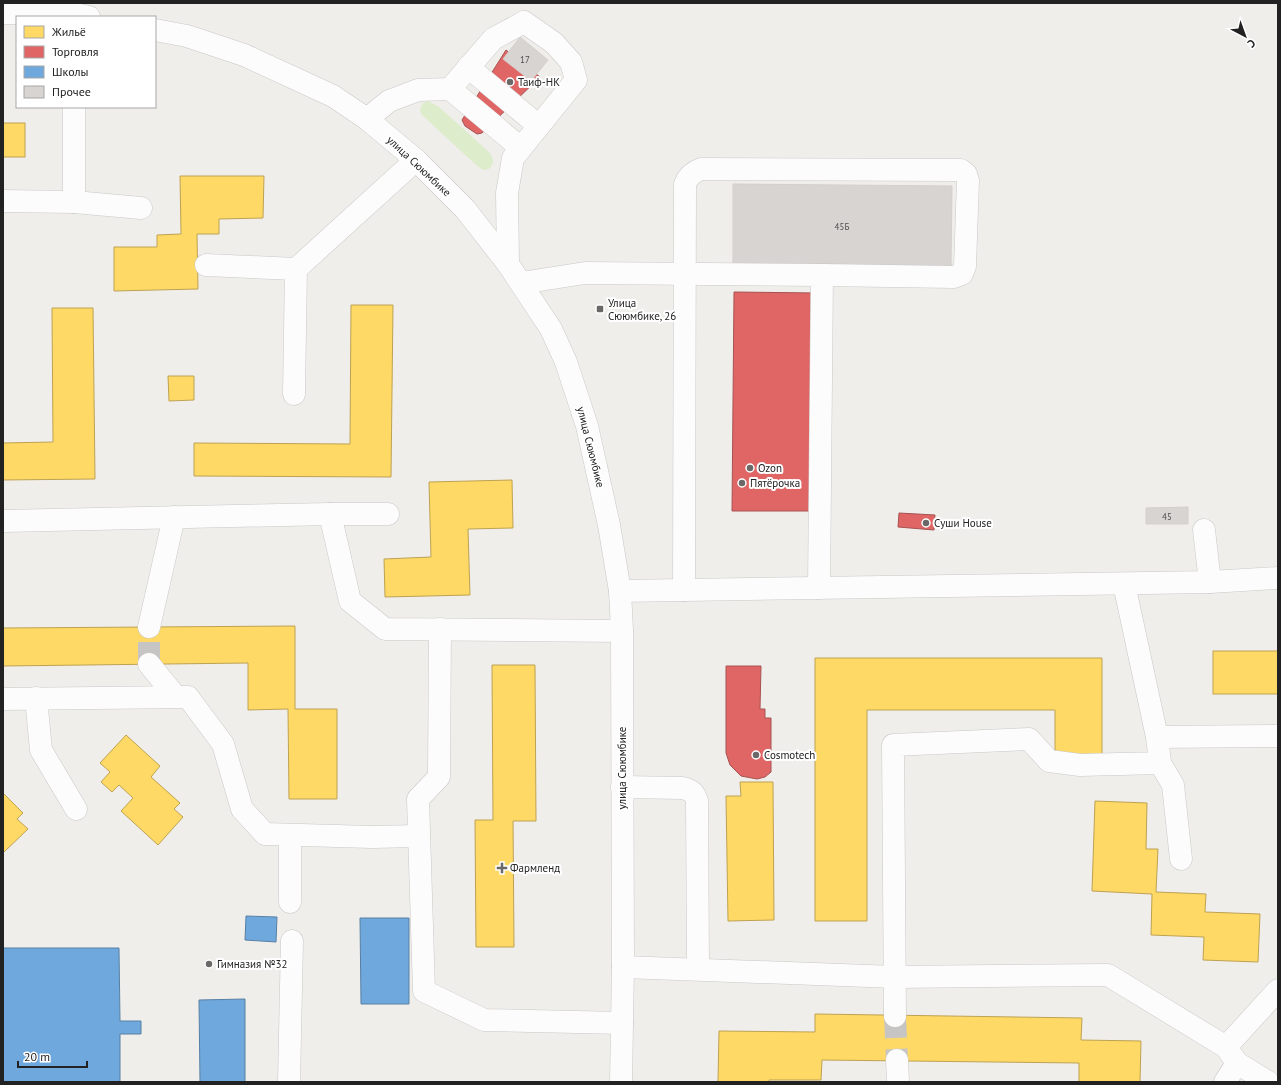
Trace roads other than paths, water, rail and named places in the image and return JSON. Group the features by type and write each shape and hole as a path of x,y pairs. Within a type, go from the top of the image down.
{"street":[{"path":"3,13 80,16"},
{"path":"450,89 493,39 524,22 554,43 570,62 576,80 517,153 507,193 508,264"},
{"name":"улица Сююмбике","path":"156,30 187,36 244,55 333,96 367,119 416,160 465,209 521,283 554,336 566,362 588,426 609,525 620,591 622,631 623,967 621,1082"},
{"path":"468,67 539,126"},
{"path":"367,119 389,101 418,90 450,89 517,153"},
{"path":"74,108 74,202"},
{"path":"206,265 296,269 416,160"},
{"path":"521,283 585,273 684,274 822,275 954,277 962,274 965,266 968,181 966,174 960,170 701,169 693,172 685,184 684,274 684,590"},
{"path":"3,201 74,202 141,208"},
{"path":"294,394 296,269"},
{"path":"819,588 822,275"},
{"path":"330,514 350,601 385,628 622,631"},
{"path":"3,520 174,516 388,514"},
{"path":"149,627 174,516"},
{"path":"1204,530 1210,582"},
{"path":"620,591 1124,584 1210,582 1278,578"},
{"path":"1124,584 1157,737 1160,763 1173,785 1181,859"},
{"path":"440,629 439,777 418,799 424,991 484,1020 622,1023"},
{"path":"149,664 176,697"},
{"path":"3,699 188,697 223,744 242,809 265,834 372,837 419,836"},
{"path":"36,698 40,750 76,810"},
{"path":"1157,737 1278,736"},
{"path":"895,1016 893,745 1029,739 1049,761 1080,765 1160,763"},
{"path":"622,787 683,788 692,791 695,794 697,800 698,970"},
{"path":"290,835 290,902"},
{"path":"289,1082 292,941"},
{"path":"623,967 895,978 1108,975 1232,1055 1268,1082"},
{"path":"1225,1082 1232,1055 1278,990"},
{"path":"897,1060 898,1082"}],"tunnel":[{"path":"149,627 149,664"},
{"path":"895,1016 897,1060"}],"place":[{"name":"Таиф-НК","path":"510,82"},
{"name":"Улица Сююмбике, 26","path":"600,309"},
{"name":"Ozon","path":"750,468"},
{"name":"Пятёрочка","path":"742,483"},
{"name":"Суши House","path":"926,523"},
{"name":"Cosmotech","path":"756,755"},
{"name":"Фармленд","path":"502,868"},
{"name":"Гимназия №32","path":"209,964"}]}
